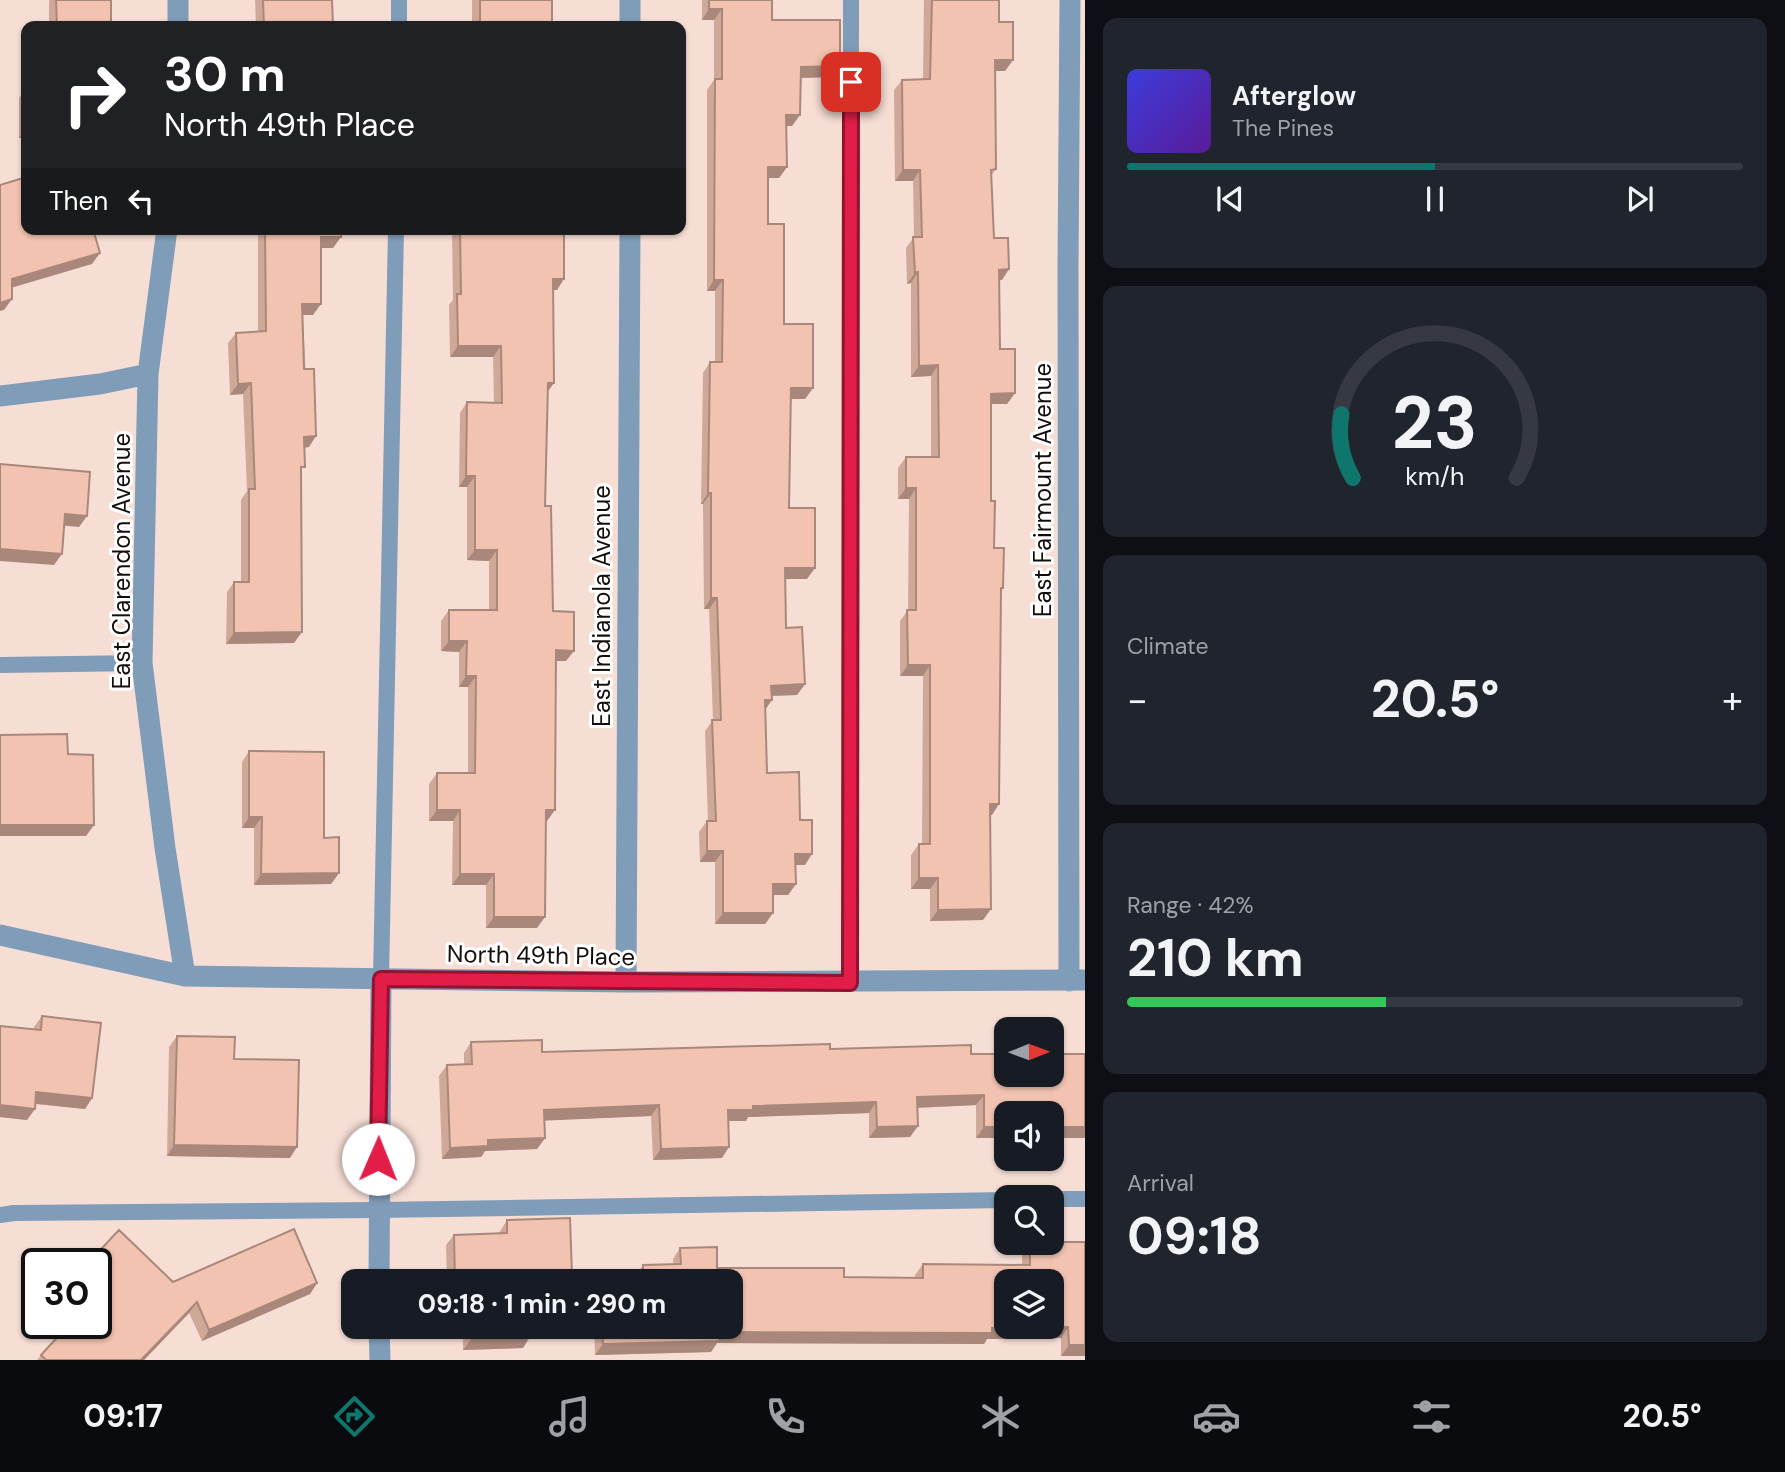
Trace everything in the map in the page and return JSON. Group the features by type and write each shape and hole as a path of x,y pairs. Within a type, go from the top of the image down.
{"street":[{"path":"178,0 178,21"},
{"path":"629,0 630,21"},
{"name":"East Fairmount Avenue","path":"1070,0 1068,266 1077,980"},
{"name":"East Clarendon Avenue","path":"166,235 148,374 142,663 165,848 185,976"},
{"name":"East Indianola Avenue","path":"626,982 630,235"},
{"path":"0,396 100,384 148,374"},
{"name":"North 49th Place","path":"0,935 185,976 626,982 1077,980"},
{"path":"379,1269 381,979"},
{"path":"379,1339 380,1360"}],"lane":[{"path":"398,0 399,21"},
{"path":"850,983 851,0"},
{"path":"381,979 396,235"},
{"path":"0,665 142,663"},
{"path":"1064,1199 1085,1199"},
{"path":"0,1215 994,1200"}],"building":[{"path":"56,0 111,0 111,21 57,21"},
{"path":"263,0 332,0 333,21 264,21"},
{"path":"480,0 552,0 552,21 480,21"},
{"path":"709,0 772,0 772,20 840,20 840,66 801,67 800,115 786,115 787,167 768,167 768,224 784,224 784,324 813,324 813,388 791,388 789,508 815,508 815,568 785,568 786,628 802,627 805,684 771,686 772,700 765,700 767,773 799,772 800,820 812,820 812,854 795,854 796,884 773,884 773,913 723,913 723,851 707,851 707,821 716,821 712,720 721,720 717,598 711,598 711,493 708,493 710,362 722,362 723,280 714,280 715,79 722,79 722,9 709,9"},
{"path":"932,0 999,0 999,22 1013,22 1013,60 995,60 996,169 991,170 994,238 1008,238 1009,269 999,270 1000,349 1015,349 1015,393 991,394 994,548 1004,548 1001,588 999,804 990,804 991,909 938,910 938,878 919,878 919,844 930,844 930,665 908,665 907,610 916,610 916,488 906,488 906,457 939,457 938,365 919,366 918,272 915,273 913,237 922,237 920,170 903,170 902,80 930,79"},
{"path":"21,179 21,235 95,235 100,253 12,279 12,299 0,303 0,185"},
{"path":"265,235 341,235 321,237 321,304 302,304 304,369 314,369 316,436 304,437 305,467 301,467 302,632 234,633 234,582 249,582 249,489 255,489 251,383 238,384 236,333 266,331"},
{"path":"460,235 564,235 564,279 553,279 554,383 548,383 545,506 551,506 553,611 574,612 574,651 556,650 555,810 546,810 545,917 494,917 494,874 460,874 460,810 437,810 437,773 475,773 476,676 466,676 467,641 449,641 449,610 497,610 497,550 475,550 475,476 466,476 467,402 502,403 501,346 458,346 457,294 461,294"},
{"path":"0,464 90,472 87,516 65,514 62,554 0,549"},
{"path":"67,734 68,754 93,755 94,825 0,825 0,735"},
{"path":"249,751 324,752 324,838 339,837 339,873 261,874 262,817 249,817"},
{"path":"42,1016 101,1023 92,1098 36,1092 35,1109 0,1105 0,1026 41,1030"},
{"path":"177,1036 235,1037 234,1059 299,1060 297,1147 174,1145"},
{"path":"542,1040 542,1052 830,1044 830,1049 971,1045 971,1054 994,1054 994,1087 1064,1087 1064,1054 1085,1054 1085,1127 1064,1127 1064,1101 994,1101 994,1127 984,1127 984,1095 917,1097 918,1126 877,1127 876,1102 753,1106 753,1110 728,1110 729,1147 661,1149 659,1105 544,1110 545,1138 488,1140 488,1146 450,1148 447,1065 472,1064 471,1042"},
{"path":"570,1218 572,1269 455,1269 454,1235 507,1233 507,1220"},
{"path":"294,1229 317,1283 209,1330 197,1302 141,1360 46,1360 41,1355 56,1339 112,1339 112,1248 102,1248 119,1230 173,1282"},
{"path":"1064,1242 1085,1242 1085,1345 1069,1345 1068,1327 1064,1327 1064,1269 994,1269 992,1333 743,1332 743,1269 643,1269 643,1265 681,1264 680,1248 717,1247 717,1268 844,1268 844,1277 923,1278 923,1264 1030,1265 1030,1255 1064,1255"},
{"path":"603,1339 719,1339 719,1341 603,1344"}],"route":[{"path":"378,1159 381,979 850,983 851,82"}]}
